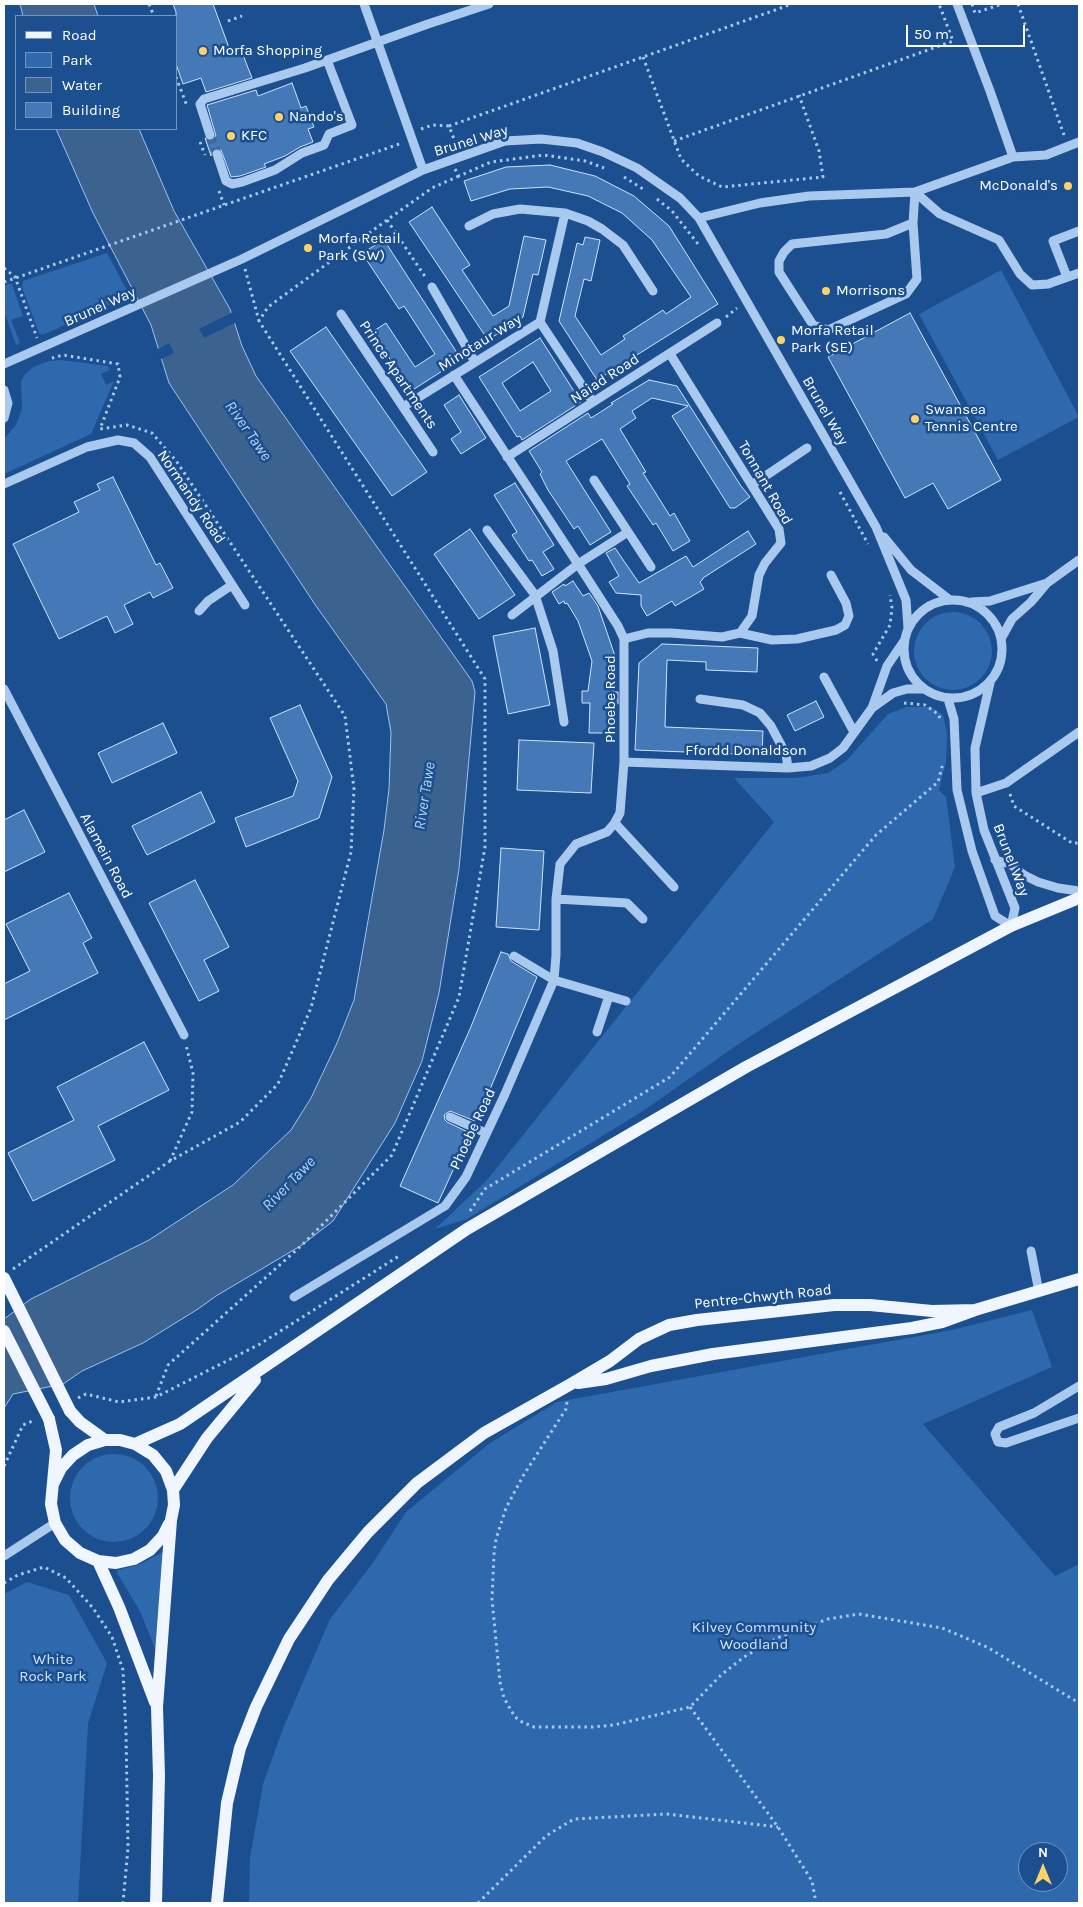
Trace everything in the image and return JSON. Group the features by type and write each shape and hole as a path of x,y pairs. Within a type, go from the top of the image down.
{"main road":[{"path":"135,1444 180,1424 264,1369 467,1229 746,1067 1010,926 1079,898"},
{"path":"8,1274 70,1411 80,1422 105,1440"},
{"name":"Pentre-Chwyth Road","path":"571,1384 606,1379 651,1366 713,1354 912,1328 942,1322 975,1310 1079,1279"},
{"name":"Pentre-Chwyth Road","path":"217,1903 228,1803 240,1748 256,1707 289,1639 328,1580 368,1532 417,1483 484,1433 610,1361 639,1339 669,1326 697,1320 834,1305 870,1305 932,1312 975,1310"},
{"path":"4,1331 49,1419 56,1450 51,1504 55,1523 65,1540 80,1553 98,1561 116,1563 134,1559 150,1550 163,1536 171,1520"},
{"path":"173,1490 207,1438 264,1369"},
{"path":"54,1484 61,1468 73,1455 88,1445 105,1440 120,1440 135,1444 153,1455 166,1471 173,1490 174,1505 171,1520 157,1707 159,1776 156,1903"},
{"path":"98,1561 119,1607 157,1707"}],"street":[{"path":"364,4 423,170"},
{"path":"210,135 200,104 204,99 327,60 489,4"},
{"path":"957,4 990,91 1012,157"},
{"path":"217,154 226,181 232,184 242,182 275,170 302,153 324,145 329,134 352,125 327,60"},
{"name":"Brunel Way","path":"4,364 242,259 423,170 505,141 541,139 577,143 637,168 680,198 699,218 876,527 906,600 908,628"},
{"path":"699,218 760,203 809,196 915,192 1012,157 1046,155 1079,142"},
{"path":"913,223 886,234 792,244 784,252 778,261 779,272 813,325 828,330 906,294 917,279 913,223 915,192"},
{"path":"915,192 940,214 999,240 1020,274 1032,285 1048,284 1079,273"},
{"path":"469,226 492,214 520,209 565,213 588,221 623,244 653,291"},
{"path":"540,322 565,213"},
{"path":"1067,277 1053,241 1079,231"},
{"path":"432,287 475,362"},
{"name":"Prince Apartments","path":"341,314 433,452"},
{"name":"Minotaur Way","path":"403,407 540,322 593,402"},
{"name":"Naiad Road","path":"508,457 718,323"},
{"name":"Tonnant Road","path":"670,354 780,529 782,543 765,563 759,575 752,616 740,632"},
{"name":"Phoebe Road","path":"294,1297 444,1206 466,1178 505,1094 554,980 556,899 560,864 576,844 607,832 615,823 620,812 624,762 626,653 624,639 618,626 454,375"},
{"path":"4,390 8,403 4,418"},
{"name":"Normandy Road","path":"4,484 86,447 118,440 134,443 150,456 245,604"},
{"path":"752,485 807,448"},
{"path":"594,480 651,567"},
{"name":"Brunel Way","path":"876,527 910,570 950,600"},
{"path":"487,530 535,595 553,650 564,722"},
{"path":"512,615 535,595 578,564 628,532"},
{"path":"1002,637 1012,619 1031,602 1047,583 1079,560"},
{"path":"624,639 648,633 722,637 740,632 772,640 797,639 836,630 845,625 848,616 846,603 832,576"},
{"path":"971,602 985,610 995,622 1002,637 1003,654 999,670 990,683 978,692 964,698 948,699 924,689 914,680 907,668 904,655 904,641 908,628 915,617 926,608 940,601 990,601 1047,583"},
{"path":"199,611 208,601 232,585"},
{"name":"Ffordd Donaldson","path":"624,762 788,768 811,766 823,762 843,748 872,708 887,666 904,641"},
{"path":"824,677 854,732"},
{"name":"Brunel Way","path":"948,699 954,720 957,790 972,851 995,916 1010,926 1015,908 984,830 976,794 975,748 990,683"},
{"name":"Alamein Road","path":"4,689 184,1035"},
{"name":"Ffordd Donaldson","path":"872,708 893,693 907,689 924,689"},
{"path":"700,699 743,705 760,713 771,726 786,754 788,768"},
{"path":"976,794 1006,783 1046,753 1079,732"},
{"path":"615,823 674,886"},
{"path":"995,860 1010,864 1024,875 1038,882 1079,892"},
{"path":"556,899 627,903 644,919"},
{"path":"514,956 554,980 626,1001"},
{"path":"597,1032 610,996"},
{"path":"450,1117 486,1133"},
{"path":"1031,1251 1040,1292"},
{"path":"1079,1386 1034,1413 999,1427 995,1434 998,1442 1006,1443 1079,1418"},
{"path":"4,1556 55,1523"}],"path":[{"path":"4,282 216,206 379,151 408,140 411,138 410,132 433,125 449,126 792,4"},
{"path":"674,141 953,41 939,4"},
{"path":"972,4 975,13 1002,4"},
{"path":"1018,4 1068,146"},
{"path":"228,21 242,16"},
{"path":"642,57 682,160 699,176 722,188 823,177 819,151 799,95"},
{"path":"449,126 459,152 449,155 459,176"},
{"path":"259,321 268,307 432,188 491,162 544,155 585,160 610,170"},
{"path":"618,173 647,192"},
{"path":"654,196 672,211 704,250"},
{"path":"387,220 432,287"},
{"path":"156,1397 168,1365 302,1245 392,1155 459,997 485,847 485,678 259,321 242,259"},
{"path":"4,268 16,277 40,348 46,359 62,355 118,364 120,377 100,429 127,425 152,433 177,462 345,716 354,789 351,852 312,1008 278,1084 240,1122 170,1161 8,1274"},
{"path":"718,323 738,307 735,300"},
{"path":"839,491 873,552"},
{"path":"884,674 873,654 890,625 892,608 888,588"},
{"path":"893,693 904,703 925,705 938,714 940,721"},
{"path":"468,1213 485,1189 670,1077 876,835 938,782 945,754"},
{"path":"1006,783 1014,806 1072,843 1079,843"},
{"path":"170,1161 192,1112 193,1073 184,1035"},
{"path":"86,1394 119,1402 156,1397 260,1344 402,1255"},
{"path":"571,1384 566,1409 523,1476 506,1508 496,1539 492,1572 492,1599 500,1682 504,1698 515,1717 522,1722 534,1727 593,1728 614,1725 690,1707 721,1675 744,1657 777,1638 828,1619 859,1614 942,1628 987,1647 1079,1703"},
{"path":"4,1466 23,1425"},
{"path":"4,1583 18,1575 44,1566 66,1578 93,1608 112,1637 122,1670 125,1724 128,1848 123,1903"},
{"path":"690,1707 778,1827 812,1881 816,1903"},
{"path":"478,1903 546,1836 574,1819 666,1814 778,1827"}],"green space":[{"path":"107,253 130,296 47,333 42,335 39,333 22,287 23,281"},
{"path":"1001,270 1079,417 998,460 919,314"},
{"path":"12,284 23,316 11,320 20,343 16,345 4,311 4,286"},
{"path":"61,360 108,366 110,370 101,374 106,385 114,381 91,434 4,474 4,439 16,425 22,409 21,381 25,374 33,367 49,361"},
{"path":"953,612 968,615 980,624 989,636 992,651 989,666 980,678 968,687 953,690 938,687 926,678 917,666 914,651 917,636 926,624 938,615"},
{"path":"906,707 931,707 943,715 947,733 946,762 939,790 946,797 955,867 933,919 740,1043 643,1111 467,1219 435,1229 487,1180 774,822 734,778 796,778 828,773 846,761 888,714"},
{"name":"Kilvey Community Woodland","path":"1032,1310 1052,1367 923,1424 1055,1576 1079,1564 1079,1903 249,1903 250,1858 263,1784 284,1726 330,1619 372,1564 406,1512 490,1443 557,1402 952,1330"},
{"path":"114,1454 131,1457 145,1467 155,1481 158,1498 155,1515 145,1529 131,1539 114,1542 97,1539 83,1529 73,1515 70,1498 73,1481 83,1467 97,1457"},
{"path":"165,1551 157,1649 155,1649 141,1613 117,1573 118,1570 138,1565"},
{"name":"White Rock Park","path":"27,1582 69,1595 107,1663 88,1724 78,1903 4,1903 4,1594"}],"water":[{"path":"20,4 94,4 98,15 23,15"},
{"name":"River Tawe","path":"56,130 139,130 174,211 230,309 242,346 256,376 472,681 475,692 459,869 439,993 422,1061 395,1123 333,1221 302,1245 216,1296 143,1343 82,1371 63,1384 13,1394 4,1408 4,1319 31,1299 149,1240 233,1185 291,1130 311,1098 337,1043 354,1000 384,830 389,789 391,732 386,704 316,606 169,383 151,325 93,213"}],"pier":[{"path":"233,312 237,322 204,338 199,329"},
{"path":"169,343 174,353 159,360 156,350"}],"building":[{"name":"Morfa Shopping","path":"173,4 213,4 231,53 241,50 252,78 206,92 201,78 183,84 178,70 178,15 176,15"},
{"path":"292,83 301,108 306,106 314,127 308,129 313,142 264,164 266,167 240,176 231,177 221,150 215,148 211,152 211,156 205,138 211,141 216,136 207,105 256,90 258,96"},
{"path":"550,165 595,176 634,196 669,226 718,304 597,380 559,321 577,243 583,245 585,237 600,240 591,281 584,279 575,316 601,355 625,339 623,336 663,310 666,314 691,297 652,240 622,213 588,196 548,187 510,189 471,201 464,181 506,167"},
{"path":"432,207 470,265 462,270 493,316 509,306 524,236 546,240 538,275 533,274 523,317 488,340 409,222"},
{"path":"384,240 461,359 411,391 372,332 386,323 415,367 435,354 404,306 399,309 362,253"},
{"name":"Swansea Tennis Centre","path":"910,313 1001,480 948,509 933,483 905,498 828,357"},
{"path":"326,327 427,472 392,496 290,351"},
{"path":"540,338 581,402 522,440 520,436 517,437 479,377","holes":["533,362 551,391 520,411 502,383"]},
{"path":"649,380 677,386 750,497 735,508 730,508 672,416 688,406 652,398 632,411 636,418 620,429 646,472 643,473 670,516 674,513 690,541 673,551 656,523 653,525 627,486 630,484 602,439 566,461 611,532 590,545 578,526 574,529 548,490 540,474 542,472 529,451 588,413 591,418 613,404 611,403"},
{"path":"459,395 486,438 461,454 451,439 461,432 444,405"},
{"path":"113,477 156,565 160,563 173,588 153,598 150,592 124,605 133,624 115,633 107,616 59,639 13,544 79,512 74,502 100,490 97,484"},
{"path":"515,483 554,545 543,552 554,569 542,576 532,560 529,561 512,535 517,532 494,495"},
{"path":"470,529 515,595 479,619 434,554"},
{"path":"748,531 756,544 703,578 700,582 704,589 675,606 672,601 647,616 641,606 641,595 616,593 609,582 619,576 606,553 615,548 639,583 686,556 693,567"},
{"path":"573,581 583,596 589,593 598,606 616,659 613,692 618,692 618,704 612,704 611,733 589,733 590,703 582,703 582,691 588,691 592,661 578,621 567,603 565,604 564,601 559,604 552,592 564,584 565,586"},
{"path":"535,628 550,705 508,714 493,636"},
{"path":"662,644 758,648 757,672 706,670 706,662 667,660 665,727 763,731 762,755 635,750 639,663"},
{"path":"816,701 824,717 795,731 787,715"},
{"path":"300,705 332,777 319,818 246,847 235,818 293,796 298,781 270,718"},
{"path":"163,723 177,753 112,783 98,753"},
{"path":"519,740 594,743 591,793 517,790"},
{"path":"201,792 215,822 147,855 132,826"},
{"path":"24,810 45,852 4,872 4,820"},
{"path":"501,848 544,851 539,930 496,927"},
{"path":"195,880 229,947 204,960 219,991 199,1001 149,903"},
{"path":"69,893 92,938 83,943 98,973 4,1020 4,984 30,971 6,924"},
{"path":"501,952 508,954 511,961 537,977 478,1118 475,1121 450,1111 444,1115 447,1122 470,1133 438,1203 400,1186 470,1029"},
{"path":"144,1042 169,1090 98,1126 115,1160 33,1201 8,1153 74,1120 57,1087"}],"tunnel":[{"path":"210,135 217,154"}],"place":[{"name":"Morfa Shopping","path":"203,51"},
{"name":"Nando's","path":"279,117"},
{"name":"KFC","path":"231,136"},
{"name":"McDonald's","path":"1068,186"},
{"name":"Morfa Retail Park (SW)","path":"308,248"},
{"name":"Morrisons","path":"826,291"},
{"name":"Morfa Retail Park (SE)","path":"781,340"},
{"name":"Swansea Tennis Centre","path":"915,419"}]}
